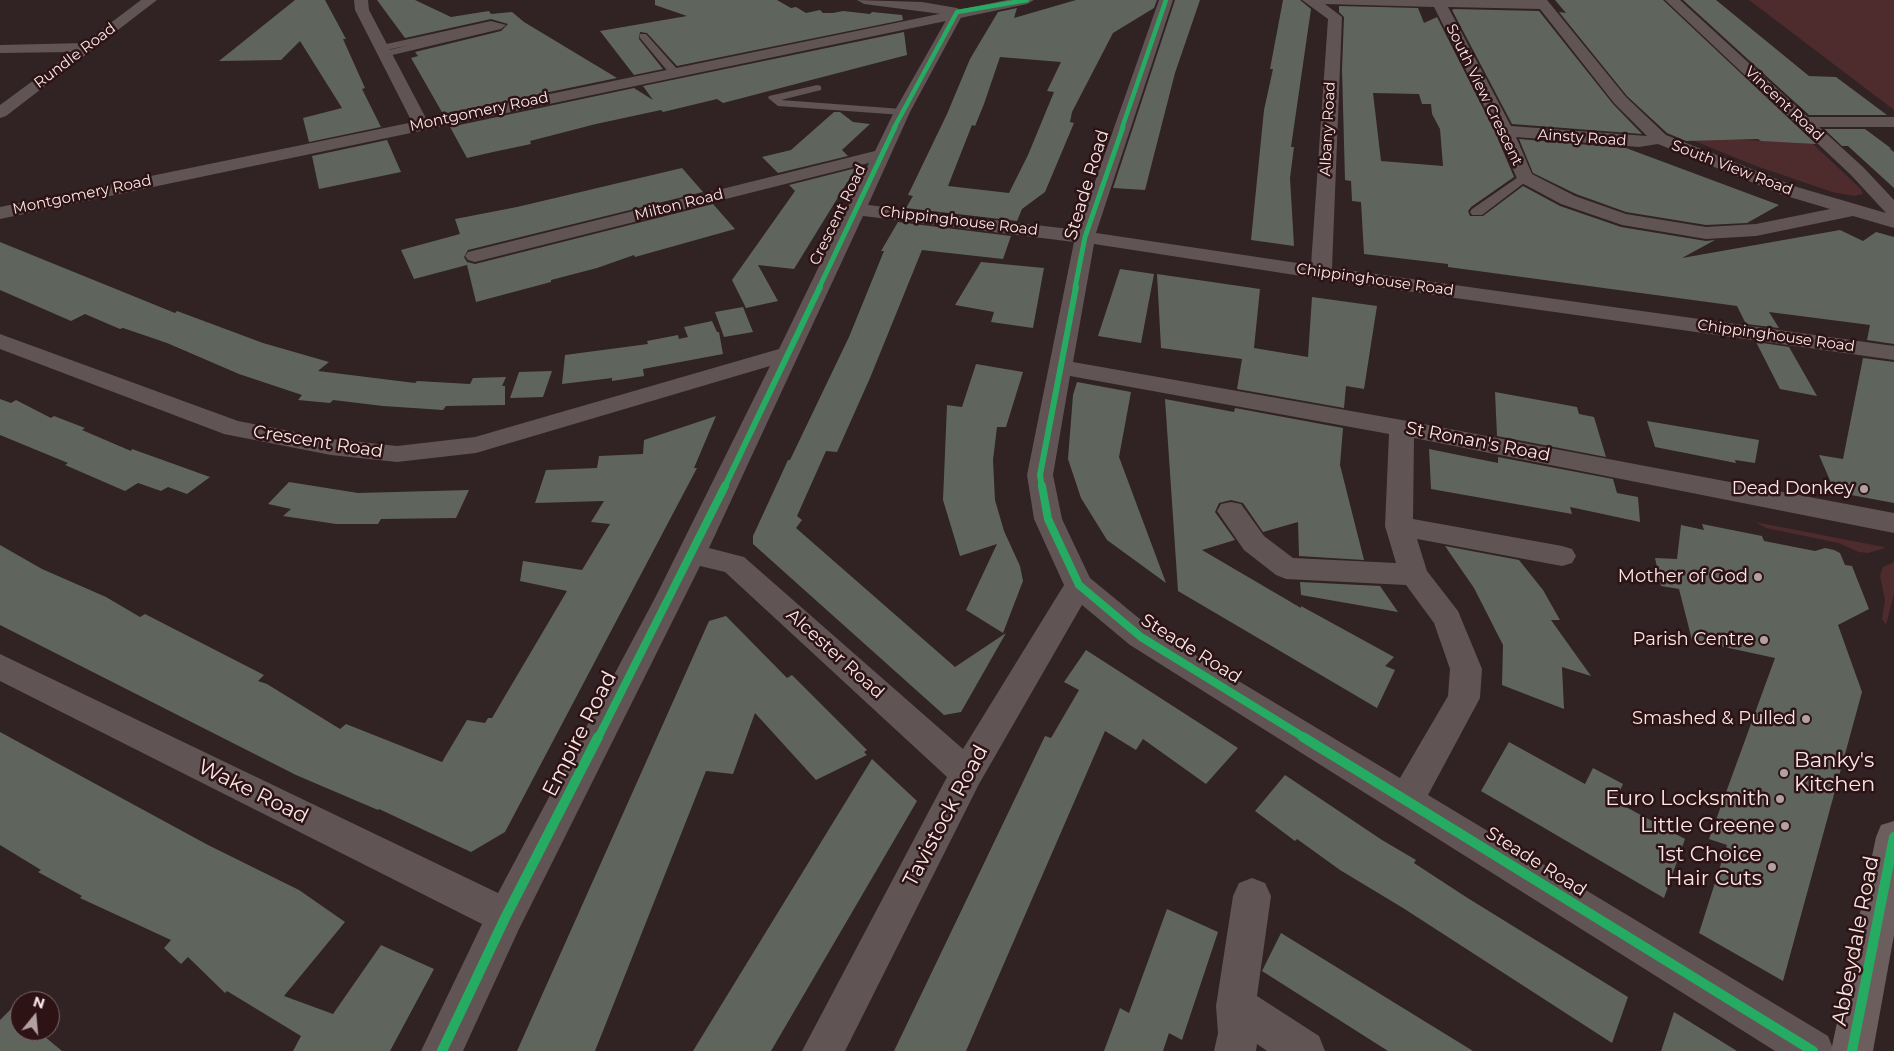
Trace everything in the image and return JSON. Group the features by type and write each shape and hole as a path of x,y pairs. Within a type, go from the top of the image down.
{"main road":[{"name":"Abbeydale Road","path":"1852,1051 1894,837"}],"street":[{"name":"Rundle Road","path":"0,113 150,0"},
{"path":"361,0 362,10 421,124"},
{"path":"864,0 922,6 953,6"},
{"name":"Montgomery Road","path":"0,213 674,72 953,6 1027,0"},
{"name":"Steade Road","path":"1166,0 1085,236 1040,475 1048,519 1079,585 1099,604 1141,637 1407,799 1813,1051"},
{"path":"1309,0 1542,3"},
{"name":"Albany Road","path":"1309,0 1336,17 1321,273"},
{"name":"Vincent Road","path":"1672,0 1857,171 1894,211"},
{"name":"South View Crescent","path":"1439,3 1505,131 1524,177 1568,200 1622,219 1706,233 1756,230 1853,210"},
{"name":"South View Road","path":"1542,3 1620,100 1660,139 1790,191 1894,222"},
{"name":"Crescent Road","path":"751,434 855,209 953,6"},
{"path":"0,49 87,47"},
{"path":"1803,122 1894,122"},
{"name":"Ainsty Road","path":"1505,131 1639,142 1660,139"},
{"name":"Milton Road","path":"475,256 883,154"},
{"name":"Chippinghouse Road","path":"855,209 1085,236 1321,273 1894,353"},
{"name":"Crescent Road","path":"0,340 89,376 233,428 331,447 397,454 476,445 788,354"},
{"name":"St Ronan's Road","path":"1060,367 1402,428 1894,523"},
{"path":"1402,428 1399,526 1414,574 1447,619 1455,635 1466,669 1464,698 1407,799"},
{"name":"Empire Road","path":"442,1051 506,916 692,554 751,434"},
{"path":"1231,510 1254,543 1286,568 1414,574"},
{"path":"1399,526 1562,556"},
{"name":"Alcester Road","path":"692,554 734,564 967,773"},
{"name":"Tavistock Road","path":"823,1051 967,773 1079,585"},
{"name":"Wake Road","path":"6,678 506,916"},
{"path":"1235,1051 1239,1033 1236,1006 1252,896"},
{"path":"1236,1006 1304,1051"}],"lane":[{"path":"491,24 501,25 498,27 383,51 491,24"},
{"path":"643,36 674,72"},
{"path":"817,88 773,98 778,103 902,112"},
{"path":"1477,212 1524,177"}],"shaded area":[{"path":"1749,0 1894,0 1894,110"},
{"path":"1726,139 1812,143 1861,189 1863,194 1854,196 1832,192 1756,166 1692,140"},
{"path":"1755,522 1885,548 1868,553 1859,552 1838,543 1766,528"},
{"path":"1894,562 1894,594 1886,625 1882,619 1885,600 1880,576 1883,567"}],"building":[{"path":"295,0 325,0 346,39 343,39 365,88 362,89 381,127 309,142 303,118 342,108 300,41 281,60 219,61"},
{"path":"377,0 415,0 451,17 489,11 491,14 512,12 524,22 617,78 443,114 411,58 418,56 415,52 501,31 508,24 491,19 405,38"},
{"path":"655,0 777,0 791,8 796,7 806,13 820,10 823,13 843,11 870,14 872,12 902,15 903,20 677,66 647,33 640,32 639,39 663,69 634,75 600,31 687,16 655,5"},
{"path":"1076,0 1157,0 1154,8 1113,33 1072,112 1070,122 1074,123 1045,192 1022,209 1017,221 906,208 913,196 908,195 947,114 970,59 998,12 1017,8 1014,18","holes":["1000,57 1061,62 1047,91 1054,92 1028,155 1009,193 948,186 972,125 975,126 984,104"]},
{"path":"1175,0 1200,0 1175,73 1145,190 1113,188"},
{"path":"1283,0 1300,0 1311,9 1291,147 1294,147 1290,178 1294,246 1251,240 1264,110 1273,69 1270,69"},
{"path":"1555,0 1663,0 1816,144 1761,141 1758,139 1686,141 1667,133 1627,96 1559,12 1566,13"},
{"path":"1683,0 1716,0 1809,76 1836,77 1887,115 1809,115"},
{"path":"1339,6 1418,8 1424,23 1437,17 1495,132 1514,177 1471,207 1468,211 1470,216 1483,216 1523,186 1560,206 1621,227 1706,241 1715,240 1682,258 1840,230 1863,241 1876,232 1894,237 1894,344 1867,340 1870,325 1769,312 1779,328 1746,324 1737,306 1448,267 1448,264 1364,254 1361,202 1352,201 1351,181 1345,180 1342,69 1344,17 1339,12","holes":["1373,93 1419,94 1422,104 1431,104 1432,114 1440,129 1443,166 1381,161"]},
{"path":"1452,10 1539,11 1613,104 1642,134 1512,124"},
{"path":"904,32 907,55 723,103 717,99 663,112 661,110 596,124 530,141 531,144 467,158 450,127 634,88 653,100 643,86"},
{"path":"834,112 840,112 853,122 870,124 842,150 848,156 778,173 762,157 791,150"},
{"path":"1824,129 1865,129 1892,149 1889,148 1894,152 1894,188 1848,146 1842,146"},
{"path":"1519,139 1626,148 1779,205 1747,223 1706,225 1626,212 1576,194 1533,173"},
{"path":"387,140 401,172 319,189 312,156"},
{"path":"682,168 703,192 468,250 464,257 467,262 475,264 713,204 735,229 635,257 634,255 597,268 551,280 551,282 476,302 467,265 414,279 401,250 460,234 455,219 517,207"},
{"path":"856,168 794,269 758,265 778,301 746,308 732,280 795,191 789,185"},
{"path":"898,222 1011,236 1003,259 922,250 870,378 837,452 826,451 797,516 802,520 796,528 955,667 1006,633 961,712 944,715 753,544 753,536 788,460 790,460 849,337 884,251 881,251"},
{"path":"0,242 175,313 177,311 263,343 329,362 318,371 415,383 417,381 470,384 473,378 506,377 502,386 505,386 505,405 446,406 443,410 333,400 330,403 298,400 302,395 239,374 167,343 123,328 120,329 85,314 71,321 0,290"},
{"path":"981,262 1044,268 1033,328 991,322 994,312 955,305"},
{"path":"1120,269 1154,274 1141,343 1098,336"},
{"path":"1157,274 1260,289 1254,348 1308,357 1312,297 1377,306 1364,389 1346,386 1344,408 1237,389 1242,359 1161,348"},
{"path":"743,307 753,332 724,337 715,312"},
{"path":"712,321 717,332 719,332 723,354 643,369 644,376 612,381 612,378 562,384 565,355 648,344 647,341 678,335 679,339 688,337 684,327"},
{"path":"1756,342 1789,347 1817,396 1780,389"},
{"path":"1863,358 1894,362 1894,503 1835,492 1819,455 1843,459"},
{"path":"976,364 1023,372 1006,427 997,427 993,460 995,500 1004,531 1020,566 1023,581 1003,633 966,610 997,544 960,556 943,500 947,405 962,407"},
{"path":"552,371 543,397 510,398 519,372"},
{"path":"1077,382 1131,392 1119,457 1166,583 1107,540 1081,498 1068,459 1073,395"},
{"path":"1495,392 1577,407 1579,414 1594,417 1606,457 1497,436"},
{"path":"0,399 11,403 16,400 51,418 54,416 85,428 82,430 131,451 132,449 210,477 187,494 168,487 161,491 138,483 125,491 65,465 68,463 0,435"},
{"path":"1165,399 1234,412 1235,408 1343,428 1340,465 1364,560 1299,556 1298,522 1263,532 1243,503 1231,500 1219,503 1215,512 1235,540 1202,550 1301,608 1301,606 1394,657 1385,666 1395,670 1377,708 1178,591"},
{"path":"716,416 694,468 697,468 505,832 471,852 379,809 296,775 0,625 0,545 42,569 106,597 140,617 145,614 264,675 258,681 267,684 340,729 346,724 442,762 467,720 485,723 488,718 492,718 567,591 520,581 523,561 582,570 610,524 591,522 604,501 535,503 546,470 597,468 599,456 643,454 644,440"},
{"path":"1647,421 1759,440 1755,463 1735,460 1736,463 1655,447"},
{"path":"1429,449 1498,463 1498,457 1613,479 1617,493 1638,497 1640,522 1570,507 1572,514 1431,489"},
{"path":"289,482 358,493 469,490 456,518 381,519 378,524 336,524 283,516 291,509 268,504"},
{"path":"1702,524 1762,536 1764,541 1815,551 1825,548 1840,553 1845,565 1852,566 1869,609 1838,625 1862,692 1783,981 1699,933 1727,845 1709,839 1775,658 1692,640 1679,589 1661,586 1655,558 1677,559 1681,525 1704,530"},
{"path":"1445,546 1519,560 1543,590 1560,620 1551,620 1591,676 1562,667 1564,709 1502,685 1503,645 1474,588"},
{"path":"1300,582 1380,586 1398,612 1301,595"},
{"path":"726,616 787,678 792,675 867,750 864,752 867,755 816,780 755,713 733,774 706,771 595,1051 517,1051 709,621"},
{"path":"1086,650 1238,748 1206,784 1143,739 1136,750 1105,731 966,1051 894,1051 1045,736 1051,738 1079,690 1064,682"},
{"path":"0,732 208,845 299,890 345,922 284,996 333,1014 381,945 434,969 390,1051 293,1051 301,1036 227,991 225,993 188,957 181,964 164,948 171,940 80,898 82,896 38,872 41,870 0,845"},
{"path":"1509,742 1585,784 1593,768 1623,784 1615,801 1685,839 1664,898 1481,791"},
{"path":"872,759 917,801 771,1051 693,1051"},
{"path":"1285,775 1382,840 1416,860 1414,863 1466,897 1628,997 1612,1043 1403,908 1340,870 1297,839 1295,841 1255,811"},
{"path":"1167,909 1218,932 1182,1040 1169,1033 1163,1051 1104,1051 1120,1008 1129,1013"},
{"path":"1281,933 1473,1051 1388,1051 1262,971"},
{"path":"10,1010 10,1041 50,1041 62,1051 0,1051 0,1020"},
{"path":"1674,1012 1737,1051 1661,1051"}],"cycle path":[{"path":"442,1051 506,916 670,598 738,460 902,112 957,12 1027,0"},
{"path":"1166,0 1085,237 1040,475 1048,519 1079,585 1099,604 1141,637 1813,1051"},
{"path":"1852,1051 1894,837"}],"place":[{"name":"Dead Donkey","path":"1864,489"},
{"name":"Mother of God","path":"1758,577"},
{"name":"Parish Centre","path":"1764,640"},
{"name":"Smashed & Pulled","path":"1806,719"},
{"name":"Banky's Kitchen","path":"1784,773"},
{"name":"Euro Locksmith","path":"1780,799"},
{"name":"Little Greene","path":"1785,826"},
{"name":"1st Choice Hair Cuts","path":"1772,867"}]}
